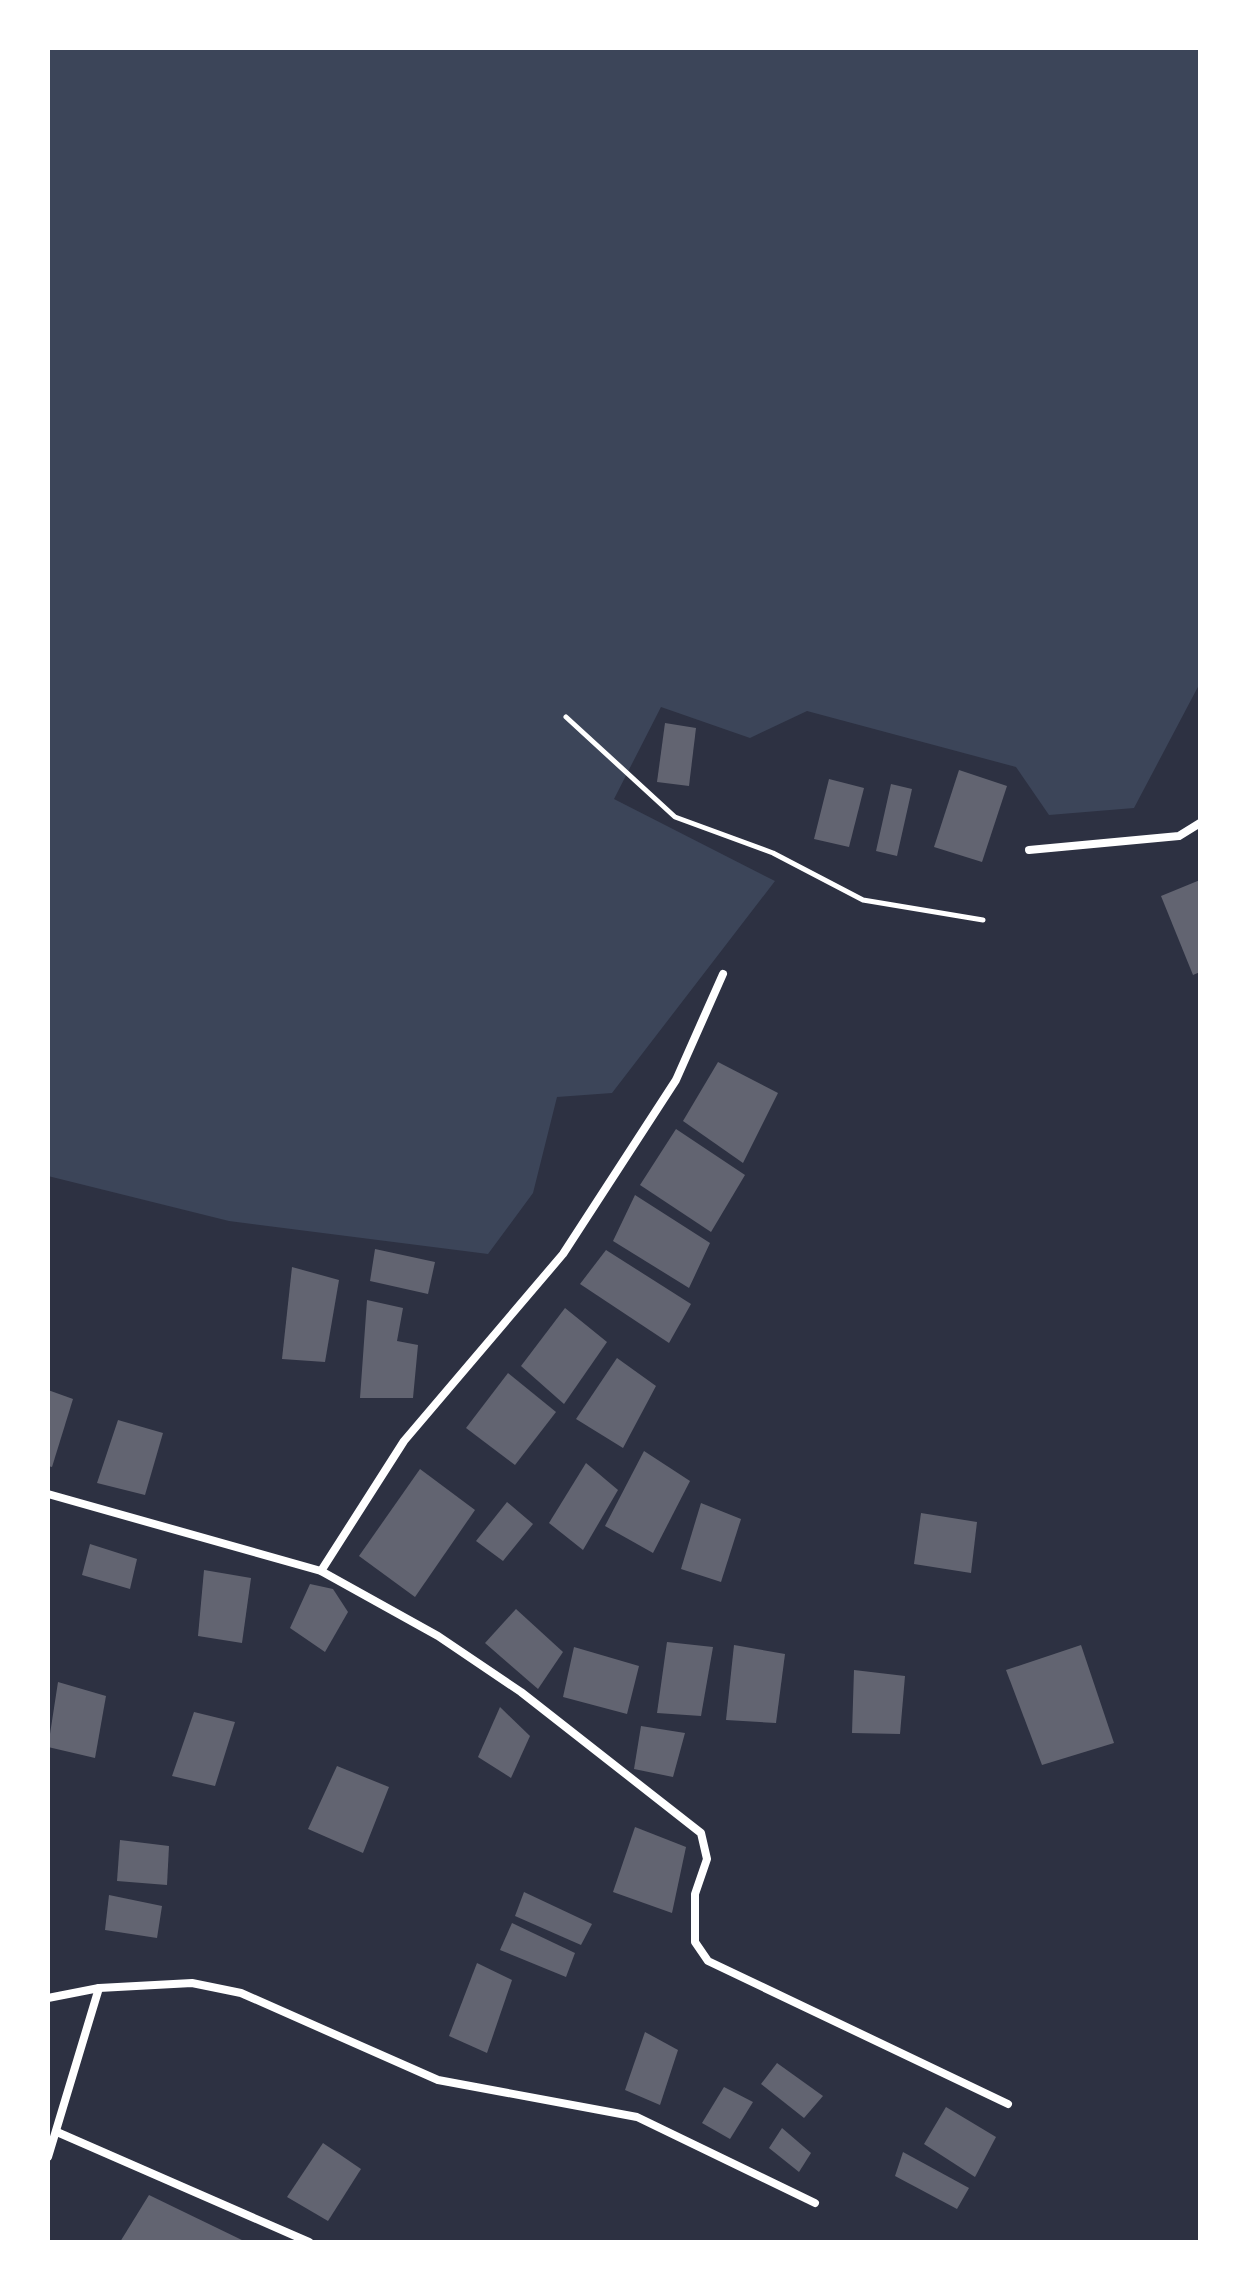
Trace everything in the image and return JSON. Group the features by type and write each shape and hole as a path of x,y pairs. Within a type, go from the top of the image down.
{"street":[{"path":"1029,850 1179,836 1200,823"},
{"path":"321,1571 404,1441 563,1254 676,1080 723,974"},
{"path":"48,1494 321,1571 438,1636 521,1692 701,1833 707,1859 695,1894 695,1942 708,1961 1008,2104"},
{"path":"48,1998 99,1988 192,1983 241,1993 438,2080 637,2117 815,2203"},
{"path":"48,2157 99,1988"},
{"path":"57,2132 309,2242"}],"path":[{"path":"566,717 675,817 773,853 863,900 983,920"}],"shaded area":[{"path":"48,48 1200,48 1200,683 1134,808 1049,815 1016,767 807,711 750,738 661,707 614,799 775,881 612,1093 557,1097 533,1193 488,1254 229,1221 48,1176"}],"building":[{"path":"665,723 696,728 689,786 657,782"},
{"path":"959,770 1007,786 982,862 934,847"},
{"path":"829,779 864,788 849,847 814,839"},
{"path":"891,784 912,789 897,856 876,851"},
{"path":"1200,880 1200,972 1193,975 1161,896"},
{"path":"718,1062 778,1093 743,1163 683,1121"},
{"path":"676,1129 745,1175 711,1232 640,1185"},
{"path":"635,1195 710,1243 689,1288 613,1241"},
{"path":"375,1249 435,1262 428,1294 370,1281"},
{"path":"606,1250 691,1304 669,1343 580,1284"},
{"path":"292,1267 339,1280 325,1362 282,1359"},
{"path":"367,1300 403,1308 397,1341 418,1345 413,1398 360,1398"},
{"path":"565,1308 607,1342 564,1404 521,1366"},
{"path":"617,1358 656,1386 623,1448 576,1419"},
{"path":"508,1373 556,1412 515,1465 466,1428"},
{"path":"48,1390 73,1399 52,1467 48,1466"},
{"path":"118,1420 163,1433 145,1495 97,1483"},
{"path":"644,1451 690,1481 653,1553 605,1526"},
{"path":"586,1463 618,1490 583,1550 549,1523"},
{"path":"420,1469 475,1510 415,1597 359,1556"},
{"path":"507,1502 533,1524 503,1561 476,1541"},
{"path":"701,1503 741,1519 721,1582 681,1569"},
{"path":"921,1513 977,1522 971,1573 914,1564"},
{"path":"90,1544 137,1559 130,1589 82,1575"},
{"path":"204,1570 251,1578 242,1643 198,1636"},
{"path":"310,1584 333,1589 348,1612 325,1652 290,1628"},
{"path":"516,1609 563,1652 538,1689 485,1643"},
{"path":"667,1642 713,1647 701,1716 657,1713"},
{"path":"734,1645 785,1654 776,1723 726,1720"},
{"path":"1081,1645 1114,1743 1042,1765 1006,1670"},
{"path":"574,1647 639,1666 627,1714 563,1697"},
{"path":"854,1670 905,1676 900,1734 852,1733"},
{"path":"58,1682 106,1696 95,1758 48,1747"},
{"path":"500,1707 530,1736 511,1778 478,1757"},
{"path":"194,1712 235,1722 215,1786 172,1776"},
{"path":"641,1726 685,1733 673,1777 634,1769"},
{"path":"337,1766 389,1787 363,1853 308,1829"},
{"path":"635,1827 686,1847 672,1913 613,1892"},
{"path":"120,1840 169,1846 167,1885 117,1881"},
{"path":"524,1892 592,1924 581,1945 515,1916"},
{"path":"109,1895 162,1906 157,1938 105,1930"},
{"path":"512,1923 575,1953 566,1977 500,1950"},
{"path":"477,1963 512,1980 487,2053 449,2036"},
{"path":"645,2032 678,2050 660,2105 625,2090"},
{"path":"777,2063 823,2096 804,2118 761,2084"},
{"path":"724,2087 753,2102 730,2139 702,2123"},
{"path":"946,2107 996,2137 975,2177 924,2144"},
{"path":"782,2128 811,2153 799,2172 769,2148"},
{"path":"323,2143 361,2169 328,2221 287,2197"},
{"path":"903,2152 969,2188 957,2209 895,2176"},
{"path":"149,2195 246,2242 120,2242"}]}
